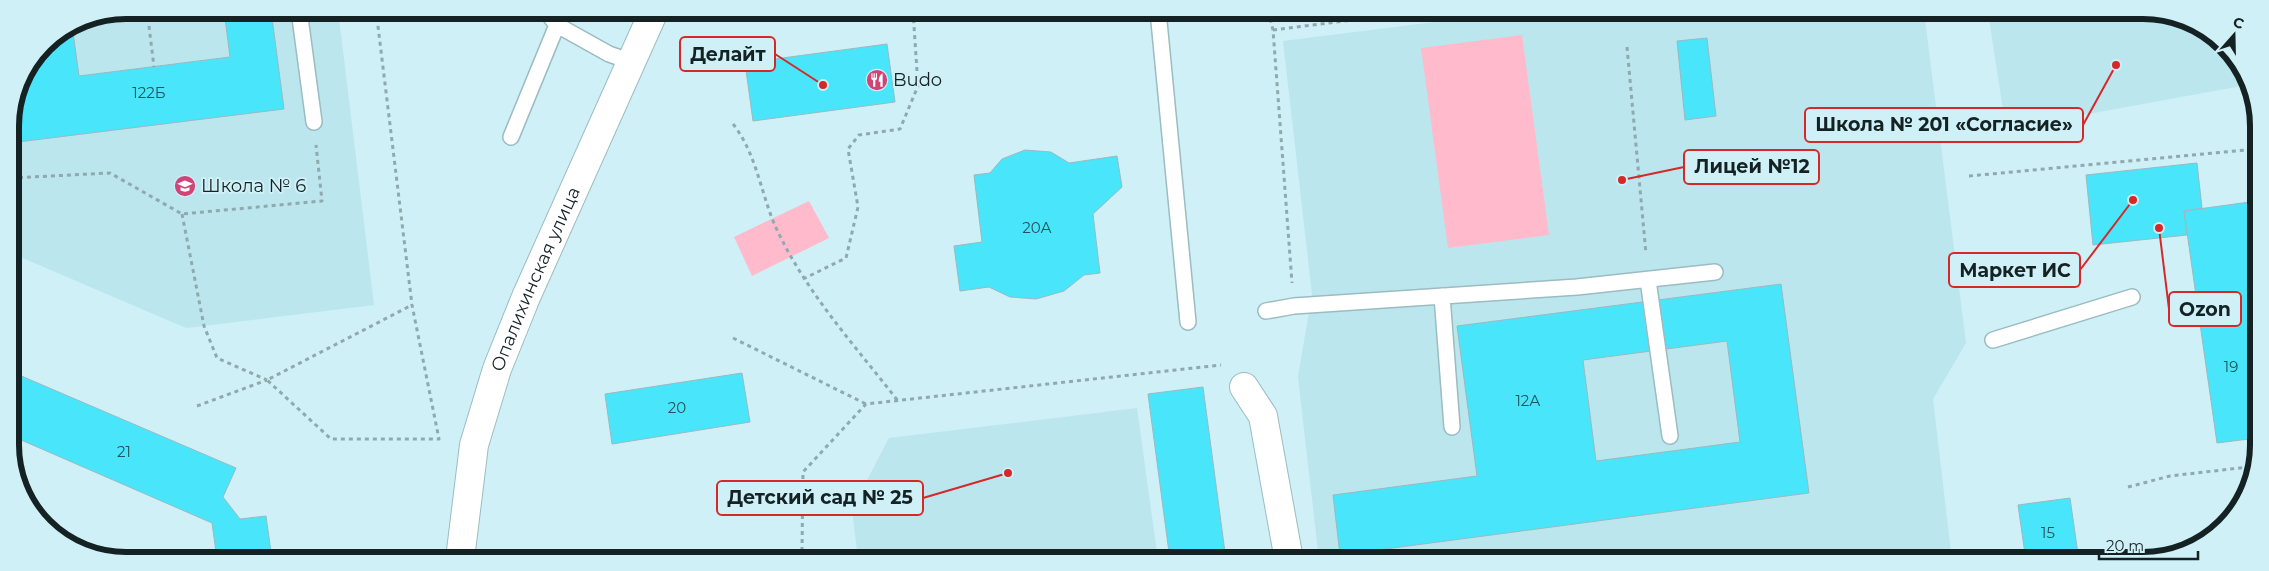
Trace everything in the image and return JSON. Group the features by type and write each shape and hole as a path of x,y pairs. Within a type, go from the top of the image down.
{"street":[{"name":"Опалихинская улица","path":"461,552 474,445 497,369 526,297 651,19"},
{"path":"1244,386 1263,416 1287,552"}],"lane":[{"path":"301,19 314,122"},
{"path":"553,19 557,25 609,54 632,62"},
{"path":"1159,19 1188,322"},
{"path":"511,137 557,25"},
{"path":"1266,311 1294,306 1577,287 1715,272"},
{"path":"1648,280 1670,436"},
{"path":"1442,296 1452,427"},
{"path":"1993,340 2132,297"}],"path":[{"path":"148,19 154,67"},
{"path":"182,214 204,326 217,358 267,380 331,439 439,439 412,305 377,19"},
{"path":"803,279 846,258 858,207 848,150 858,135 900,129 918,86 913,19"},
{"path":"1270,19 1273,30 1294,306"},
{"path":"1273,30 1366,19"},
{"path":"1627,47 1648,280"},
{"path":"19,178 110,173 182,214 322,201 314,122"},
{"path":"733,124 745,140 779,235 803,279 898,401"},
{"path":"1969,176 2250,150"},
{"path":"197,406 267,380 412,305"},
{"path":"733,338 866,404 1229,364"},
{"path":"802,551 803,472 866,404"},
{"path":"2128,488 2170,476 2248,467"}],"shaded area":[{"name":"Школа № 6","path":"125,19 339,19 374,305 186,328 19,256 19,118 22,98 30,78 41,60 55,45 78,30 91,24 105,21"},
{"path":"1459,19 1925,19 1966,343 1933,399 1951,552 1318,552 1298,377 1312,294 1283,41"},
{"path":"1989,19 2151,19 2178,24 2209,41 2209,60 2228,60 2242,86 2006,129"},
{"path":"1522,35 1549,235 1448,248 1421,48"},
{"path":"809,201 829,238 752,276 734,237"},
{"path":"1137,408 1157,552 857,552 852,509 889,438"}],"building":[{"path":"225,19 272,19 284,109 19,142 19,118 22,98 30,78 45,55 55,45 73,32 79,76 230,57"},
{"path":"1707,38 1716,116 1685,120 1677,41"},
{"path":"887,44 895,102 753,121 745,63"},
{"path":"1025,150 1051,152 1069,163 1117,156 1122,187 1093,214 1100,273 1084,275 1064,291 1036,299 1010,297 989,287 960,291 954,246 982,242 974,175 990,173 1002,159"},
{"path":"2197,163 2202,208 2184,211 2187,235 2093,245 2086,175"},
{"path":"2250,202 2250,439 2217,443 2184,211"},
{"path":"1781,284 1809,493 1363,552 1340,552 1333,495 1477,476 1457,326","holes":["1727,341 1740,442 1596,461 1583,360"]},
{"path":"742,373 750,422 612,444 605,394"},
{"path":"19,375 236,468 223,497 240,519 266,516 271,552 216,552 212,523 19,439"},
{"path":"1203,387 1225,552 1169,552 1148,394"},
{"path":"2070,498 2078,552 2025,552 2018,505"}],"place":[{"name":"Школа № 201 «Согласие»","path":"2116,65"},
{"name":"Budo","path":"877,80"},
{"name":"Делайт","path":"823,85"},
{"name":"Лицей №12","path":"1622,180"},
{"name":"Школа № 6","path":"185,186"},
{"name":"Маркет ИС","path":"2133,200"},
{"name":"Ozon","path":"2159,228"},
{"name":"Детский сад № 25","path":"1008,473"}]}
